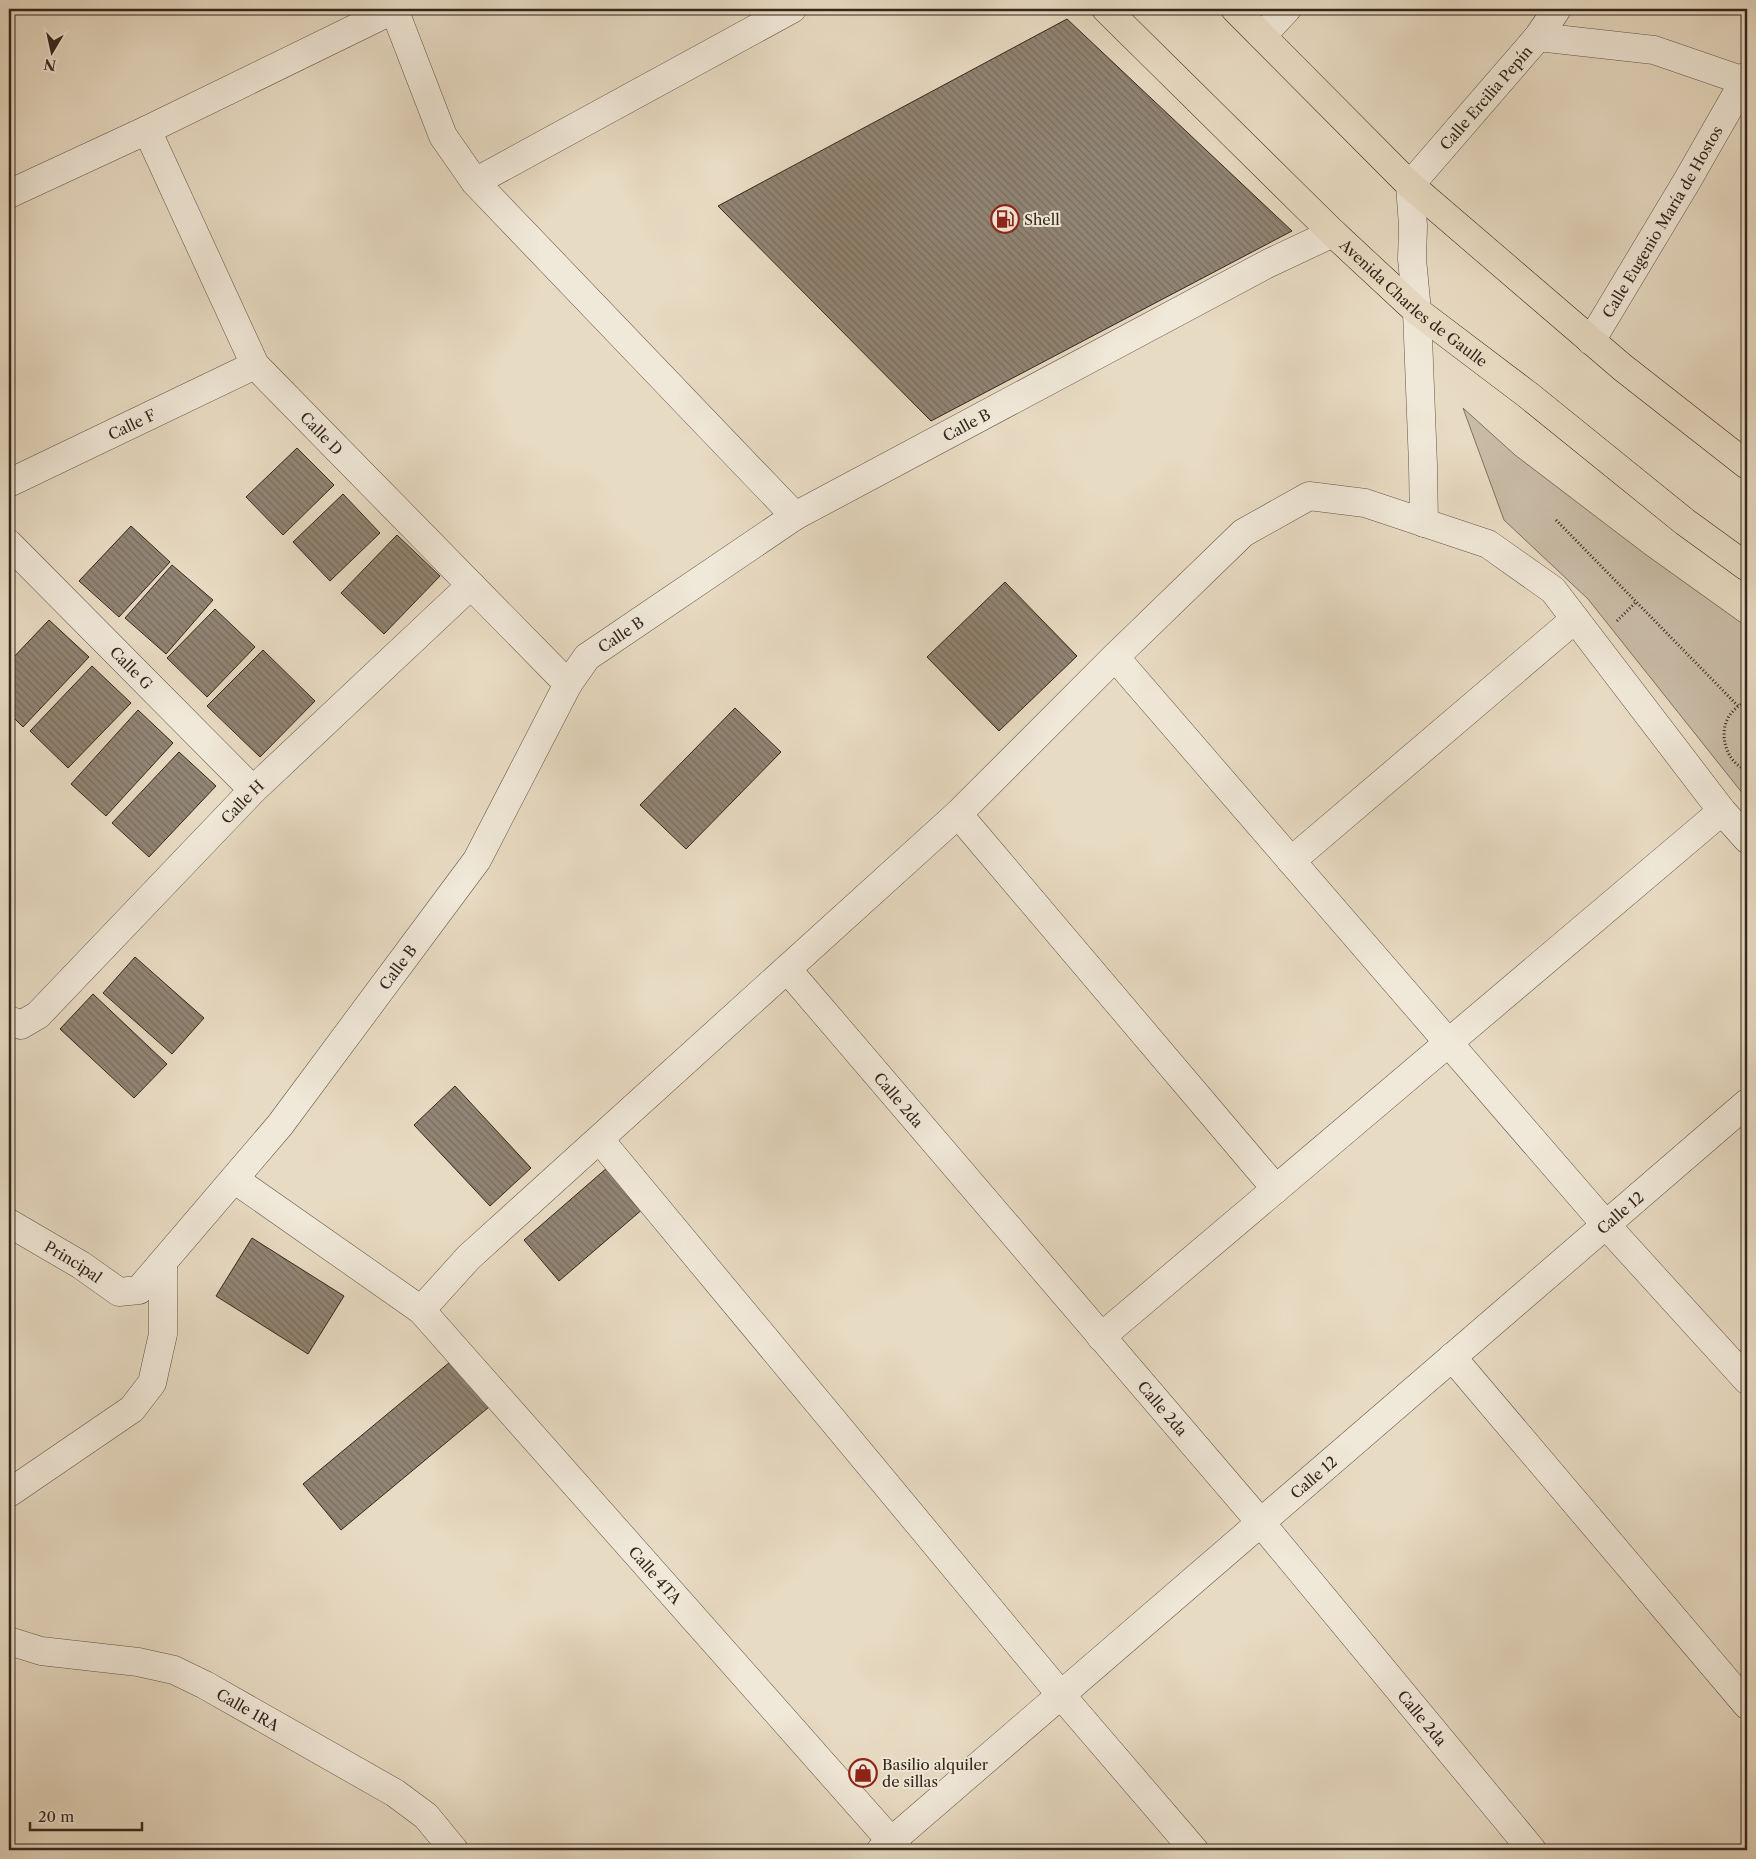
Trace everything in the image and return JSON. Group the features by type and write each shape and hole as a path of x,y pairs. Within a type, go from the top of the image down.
{"main road":[{"name":"Avenida Charles de Gaulle","path":"1106,9 1333,233 1417,311 1528,395 1685,522 1747,567"},
{"path":"1235,9 1410,185 1591,341 1747,465"}],"street":[{"path":"9,194 147,130 394,9 443,136 475,182 795,516"},
{"path":"475,182 792,9"},
{"path":"1262,36 1287,9"},
{"name":"Calle Ercilia Pepín","path":"1410,185 1538,36 1557,9"},
{"path":"1538,36 1654,50 1746,79"},
{"name":"Calle Eugenio María de Hostos","path":"1591,341 1746,79"},
{"name":"Calle D","path":"147,130 255,365 568,684"},
{"path":"1410,185 1413,226 1412,258 1417,311 1424,522"},
{"name":"Calle B","path":"139,1290 280,1125 477,860 568,684 586,657 795,516 1269,263 1333,233"},
{"name":"Calle F","path":"9,483 255,365"},
{"path":"421,1310 469,1258 958,814 1115,657 1243,534 1309,496 1365,503 1488,544 1553,590 1722,811 1747,839"},
{"name":"Calle G","path":"9,544 253,790"},
{"name":"Calle H","path":"15,1022 38,1015 253,790 471,585"},
{"path":"1291,861 1575,619"},
{"path":"1115,657 1606,1225 1747,1380"},
{"path":"1101,1337 1722,811"},
{"path":"958,814 1276,1189"},
{"name":"Calle 2da","path":"787,969 1260,1523 1532,1850"},
{"name":"Calle 12","path":"890,1847 1061,1695 1747,1103"},
{"path":"600,1140 1061,1695 1194,1850"},
{"name":"Calle 4TA","path":"234,1180 421,1310 890,1847"},
{"name":"Principal","path":"9,1223 80,1265 119,1292 139,1290"},
{"path":"9,1493 132,1409 152,1383 163,1334 163,1263"},
{"path":"1452,1357 1747,1705"},
{"name":"Calle 1RA","path":"9,1641 42,1651 138,1662 174,1670 206,1685 395,1793 426,1816 454,1850"}],"path":[{"path":"1556,520 1738,706"},
{"path":"1747,701 1738,706 1728,719 1724,733 1726,747 1732,760 1742,769 1747,770"}],"shaded area":[{"path":"1463,408 1515,455 1645,554 1747,627 1747,799 1588,599 1504,520"}],"building":[{"name":"Shell","path":"1067,19 1292,231 931,421 718,206"},
{"path":"297,448 334,485 283,535 246,497"},
{"path":"343,494 380,533 330,581 293,542"},
{"path":"131,526 170,562 119,617 79,581"},
{"path":"397,535 440,576 384,634 341,593"},
{"path":"172,565 213,600 166,654 125,618"},
{"path":"1005,582 1077,656 999,731 927,657"},
{"path":"215,609 255,647 207,697 167,658"},
{"path":"49,620 89,657 23,727 9,713 9,662"},
{"path":"263,650 315,701 260,757 207,706"},
{"path":"92,666 131,703 68,768 30,731"},
{"path":"735,708 781,752 686,849 640,805"},
{"path":"138,710 173,743 106,816 71,784"},
{"path":"179,752 216,786 149,857 112,823"},
{"path":"135,957 204,1018 172,1054 103,993"},
{"path":"93,994 167,1064 134,1098 60,1029"},
{"path":"455,1086 531,1168 490,1206 414,1125"},
{"path":"608,1167 644,1208 559,1281 524,1240"},
{"path":"252,1238 344,1296 308,1354 216,1296"},
{"path":"450,1362 489,1407 341,1530 303,1484"}],"place":[{"name":"Shell","path":"1005,219"},
{"name":"Basilio alquiler de sillas","path":"863,1773"}]}
